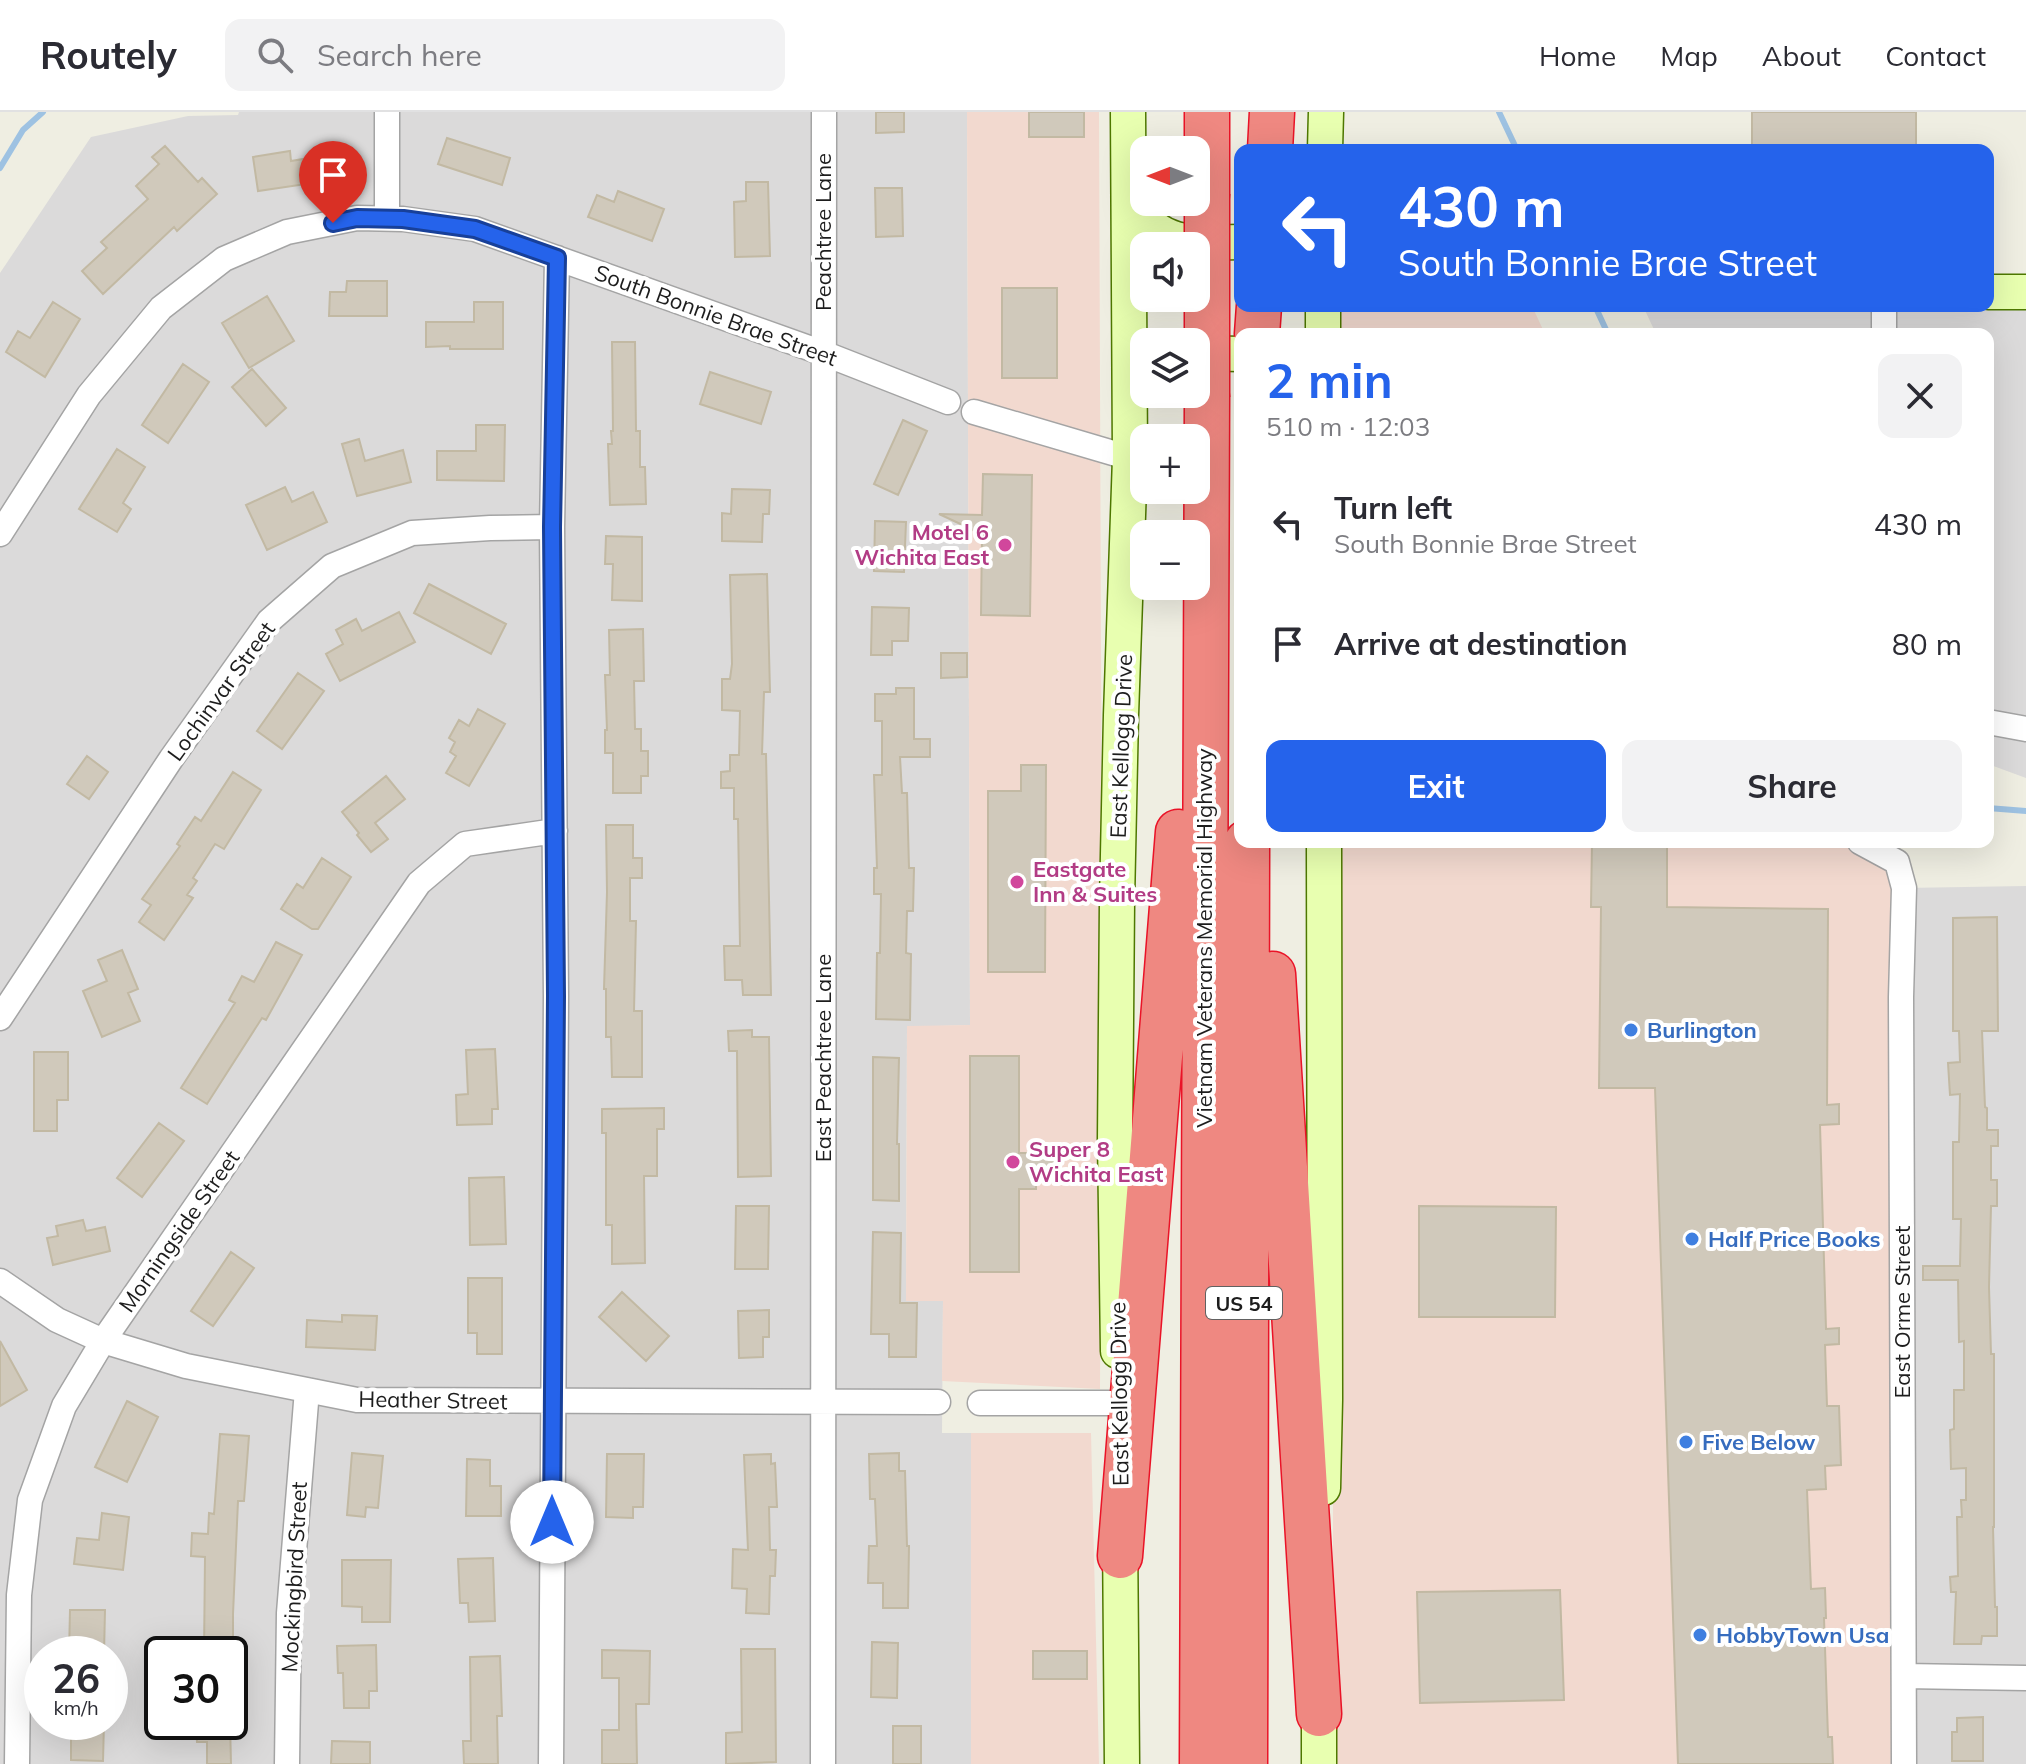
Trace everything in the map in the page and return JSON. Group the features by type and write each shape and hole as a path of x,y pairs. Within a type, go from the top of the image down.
{"highway":[{"path":"1248,112 1248,144"},
{"path":"1270,144 1272,112"},
{"name":"Vietnam Veterans Memorial Highway","path":"1207,118 1207,424"},
{"path":"1120,1556 1205,504"},
{"name":"Vietnam Veterans Memorial Highway","path":"1202,1764 1206,504"},
{"name":"Vietnam Veterans Memorial Highway","path":"1245,1764 1247,848"},
{"path":"1264,848 1319,1714"}],"main road":[{"name":"East Kellogg Drive","path":"1128,112 1131,232"},
{"path":"1325,144 1326,112"},
{"path":"1128,186 1139,210 1152,227 1166,237 1183,242 1234,242"},
{"path":"1994,292 2026,292"},
{"path":"1210,297 1234,297"},
{"name":"East Kellogg Drive","path":"1130,424 1135,312"},
{"path":"1210,353 1234,354"},
{"path":"1130,419 1134,408"},
{"name":"East Kellogg Drive","path":"1122,1764 1115,1139 1121,715 1130,458"},
{"path":"1319,1764 1325,1400 1324,848"}],"street":[{"path":"387,112 387,218"},
{"name":"Peachtree Lane","path":"823,353 824,112"},
{"name":"South Bonnie Brae Street","path":"0,534 89,395 161,308 224,259 287,232 357,218 387,218 475,229 823,353 948,402"},
{"path":"551,1764 556,996 552,527 557,258"},
{"name":"East Peachtree Lane","path":"823,353 823,1764"},
{"path":"974,412 1130,458"},
{"name":"Lochinvar Street","path":"0,1018 171,759 269,621 332,566 412,533 552,527"},
{"path":"1994,723 2026,729"},
{"name":"Morningside Street","path":"17,1764 19,1595 30,1500 64,1406 103,1341 419,883 465,844 555,831"},
{"name":"East Orme Street","path":"1871,848 1897,862 1904,888 1901,997 1904,1764"},
{"name":"Heather Street","path":"0,1281 57,1320 103,1341 186,1366 357,1400 938,1402"},
{"name":"Mockingbird Street","path":"287,1764 289,1613 307,1390"},
{"path":"980,1403 1119,1403"},
{"path":"1904,1676 2026,1678"}],"shaded area":[{"path":"239,112 967,112 970,1025 907,1027 906,1300 943,1301 942,1433 971,1433 971,1764 0,1764 0,273 91,137 188,116 238,115"},
{"path":"967,112 1099,112 1100,1389 942,1381 943,1301 906,1301 907,1026 970,1025"},
{"path":"2026,282 2026,778 1994,766 1994,328 1653,328 1646,312 1994,312 1994,302"},
{"path":"1333,312 1535,312 1542,328 1333,328"},
{"path":"1333,848 1893,848 1898,851 1908,1764 1333,1764"},
{"path":"2026,886 2026,1764 1904,1764 1904,888"},
{"path":"971,1433 1091,1433 1099,1764 971,1764"}],"building":[{"path":"876,112 904,112 904,132 876,133"},
{"path":"1029,112 1084,112 1084,137 1029,137"},
{"path":"1752,112 1916,112 1916,144 1752,144"},
{"path":"447,138 510,158 502,185 438,164"},
{"path":"165,146 198,182 202,178 217,194 177,231 174,227 103,294 82,271 107,248 101,242 148,199 136,186 159,164 152,157"},
{"path":"290,151 291,161 309,158 313,183 258,191 253,157"},
{"path":"746,182 768,182 770,256 735,257 734,202 746,201"},
{"path":"875,188 902,188 903,236 876,237"},
{"path":"618,191 664,209 652,241 588,217 597,195 614,202"},
{"path":"347,281 387,281 387,316 329,316 330,292 346,292"},
{"path":"1002,288 1057,288 1057,378 1002,378"},
{"path":"267,296 294,341 249,368 222,323"},
{"path":"53,302 80,319 45,377 6,352 18,331 30,338"},
{"path":"474,302 503,302 503,349 426,347 426,322 474,322"},
{"path":"612,342 635,342 636,431 640,431 640,467 645,467 646,504 610,505 608,444 612,444 613,431"},
{"path":"183,364 209,382 168,443 142,425"},
{"path":"252,369 286,408 266,426 232,387"},
{"path":"710,372 771,392 761,424 700,404"},
{"path":"903,420 927,431 898,495 874,484"},
{"path":"476,425 505,425 504,481 437,480 437,451 476,451"},
{"path":"359,439 365,461 403,450 411,482 357,496 342,444"},
{"path":"117,449 145,467 123,503 131,509 117,532 79,509"},
{"path":"983,474 1032,475 1030,616 981,615 982,534 939,514 982,515"},
{"path":"285,487 292,502 313,492 327,522 267,550 246,505"},
{"path":"732,489 770,490 769,514 763,514 762,542 722,541 722,513 731,514"},
{"path":"875,521 906,522 904,572 874,571"},
{"path":"606,536 642,537 642,601 612,600 613,564 605,564"},
{"path":"767,574 770,692 764,692 762,754 766,754 771,995 743,995 742,980 725,980 724,946 740,946 738,819 734,819 734,788 721,788 721,772 730,771 730,755 739,755 740,711 722,710 722,679 730,679 732,664 730,575"},
{"path":"429,584 506,624 491,654 414,613"},
{"path":"872,607 909,608 908,641 892,641 892,655 871,655"},
{"path":"399,612 415,642 340,681 326,654 343,644 336,630 356,619 362,631"},
{"path":"643,629 644,681 634,681 635,729 641,729 641,751 648,751 648,776 641,776 641,793 613,793 613,753 605,753 605,675 610,675 609,630"},
{"path":"941,653 967,653 967,677 941,678"},
{"path":"298,673 324,691 282,749 257,731"},
{"path":"896,688 914,688 914,739 930,739 930,757 900,757 902,793 907,793 909,868 914,868 913,911 907,911 906,953 911,954 910,1020 876,1019 881,894 874,894 874,868 877,868 874,775 882,775 882,721 875,721 875,694 896,694"},
{"path":"478,709 505,724 469,786 446,773 456,756 450,752 455,742 449,738 459,720 469,726"},
{"path":"87,756 108,772 89,799 67,784"},
{"name":"Eastgate Inn & Suites","path":"1021,765 1046,765 1045,972 988,972 988,791 1021,791"},
{"path":"233,772 261,790 224,849 215,844 193,878 197,881 187,895 193,898 164,940 139,922 151,905 142,899 180,846 177,844 195,817 201,821"},
{"path":"386,776 405,799 375,823 388,839 371,852 342,812"},
{"path":"606,825 633,825 633,858 642,858 642,878 630,878 630,921 636,921 634,1011 642,1011 642,1077 612,1077 611,1037 606,1037"},
{"path":"1592,848 1667,848 1667,907 1828,909 1827,1105 1839,1104 1839,1124 1820,1125 1826,1329 1839,1328 1839,1344 1825,1345 1827,1406 1839,1406 1841,1465 1825,1466 1826,1489 1807,1490 1811,1589 1825,1588 1828,1737 1832,1737 1833,1764 1678,1764 1655,1088 1599,1088 1601,907 1591,907"},
{"path":"322,858 351,877 318,929 312,929 281,909 297,884 303,888"},
{"path":"1997,917 1998,1031 1982,1031 1987,1130 1998,1130 1998,1146 1991,1146 1991,1180 1997,1180 1997,1206 1991,1206 1989,1287 1991,1354 1994,1354 1993,1527 1997,1636 1982,1636 1981,1644 1954,1644 1956,1592 1951,1592 1950,1577 1958,1576 1957,1517 1962,1517 1961,1500 1966,1500 1966,1468 1951,1469 1950,1430 1954,1429 1954,1390 1964,1390 1964,1341 1959,1342 1958,1280 1923,1280 1923,1266 1960,1266 1961,1219 1953,1219 1953,1142 1959,1142 1960,1094 1950,1095 1948,1063 1960,1062 1959,1031 1953,1031 1953,918"},
{"path":"276,942 302,955 266,1020 262,1018 207,1104 181,1088 235,1003 229,1000 242,976 254,982"},
{"path":"122,950 138,989 128,993 140,1021 102,1037 83,991 107,981 98,960"},
{"path":"752,1030 752,1037 769,1037 771,1176 738,1177 737,1051 729,1051 728,1031"},
{"path":"495,1049 498,1109 492,1109 492,1124 457,1125 456,1095 468,1094 466,1050"},
{"path":"34,1052 68,1052 68,1100 57,1100 57,1131 34,1131"},
{"name":"Super 8 Wichita East","path":"970,1056 1019,1056 1019,1153 1056,1153 1056,1172 1036,1172 1036,1189 1019,1189 1019,1272 970,1272"},
{"path":"873,1057 899,1058 899,1201 873,1200"},
{"path":"664,1108 664,1129 657,1129 657,1176 644,1176 645,1263 612,1264 612,1225 606,1225 606,1133 602,1133 602,1109"},
{"path":"159,1123 184,1141 142,1197 117,1178"},
{"path":"504,1177 506,1244 470,1245 469,1178"},
{"path":"736,1206 769,1206 768,1269 735,1269"},
{"path":"1419,1206 1556,1207 1555,1317 1419,1317"},
{"path":"83,1220 86,1231 105,1227 110,1251 53,1265 47,1238 58,1236 56,1226"},
{"path":"873,1232 901,1233 900,1303 917,1303 916,1357 889,1357 889,1334 871,1334"},
{"path":"231,1252 254,1268 213,1326 191,1311"},
{"path":"468,1278 502,1278 502,1354 477,1354 477,1333 468,1333"},
{"path":"622,1292 669,1336 646,1361 599,1317"},
{"path":"769,1310 769,1337 763,1337 763,1357 739,1358 738,1311"},
{"path":"342,1315 377,1316 375,1350 306,1347 307,1320 342,1322"},
{"path":"0,1341 27,1390 0,1406"},
{"path":"127,1401 158,1417 127,1482 95,1467"},
{"path":"220,1434 249,1436 244,1501 238,1501 233,1636 204,1636 205,1557 191,1556 192,1533 208,1534 209,1513 214,1514"},
{"path":"352,1453 383,1456 378,1508 366,1507 365,1517 347,1515"},
{"path":"899,1453 899,1471 905,1471 908,1608 883,1608 883,1583 868,1583 869,1546 877,1546 875,1499 870,1499 869,1454"},
{"path":"607,1454 644,1454 643,1507 633,1507 633,1518 606,1517"},
{"path":"771,1454 771,1464 775,1463 777,1507 769,1507 770,1550 776,1550 775,1576 770,1576 769,1614 746,1613 747,1589 732,1588 733,1549 748,1550 744,1455"},
{"path":"467,1459 490,1460 490,1486 501,1486 501,1516 466,1516"},
{"path":"102,1513 129,1517 123,1570 74,1564 77,1538 99,1540"},
{"path":"493,1558 495,1621 469,1622 468,1603 460,1603 458,1559"},
{"path":"342,1560 391,1560 390,1622 362,1622 362,1607 342,1606"},
{"path":"1560,1590 1564,1700 1420,1703 1417,1592"},
{"path":"70,1610 105,1610 104,1636 69,1636"},
{"path":"872,1642 898,1643 897,1698 871,1697"},
{"path":"376,1645 377,1691 369,1691 369,1708 344,1708 343,1673 338,1673 337,1646"},
{"path":"741,1649 775,1649 776,1762 726,1764 726,1733 742,1732"},
{"path":"602,1650 650,1651 649,1704 636,1704 637,1764 602,1764 602,1730 619,1730 619,1678 602,1678"},
{"path":"1033,1651 1087,1651 1087,1679 1033,1679"},
{"path":"500,1656 502,1716 497,1716 498,1764 464,1764 463,1741 471,1741 470,1657"},
{"path":"1983,1717 1983,1761 1952,1761 1952,1732 1957,1732 1957,1718"},
{"path":"893,1726 921,1726 921,1764 893,1764"},
{"path":"71,1740 104,1740 103,1761 71,1760"},
{"path":"230,1740 231,1764 207,1764 207,1742 197,1742"},
{"path":"332,1741 370,1742 370,1764 331,1764"}],"waterway":[{"path":"0,168 23,130 43,112"},
{"path":"1499,112 1514,144"},
{"path":"1598,312 1605,328"},
{"path":"1994,808 2026,811"}],"place":[{"name":"Motel 6 Wichita East","path":"1005,545"},
{"name":"Eastgate Inn & Suites","path":"1017,882"},
{"name":"Burlington","path":"1631,1030"},
{"name":"Super 8 Wichita East","path":"1013,1162"},
{"name":"Half Price Books","path":"1692,1239"},
{"name":"Five Below","path":"1686,1442"},
{"name":"HobbyTown Usa","path":"1700,1635"}],"route":[{"path":"333,223 357,218 403,219 475,229 557,258 552,527 556,996 552,1522"}]}
